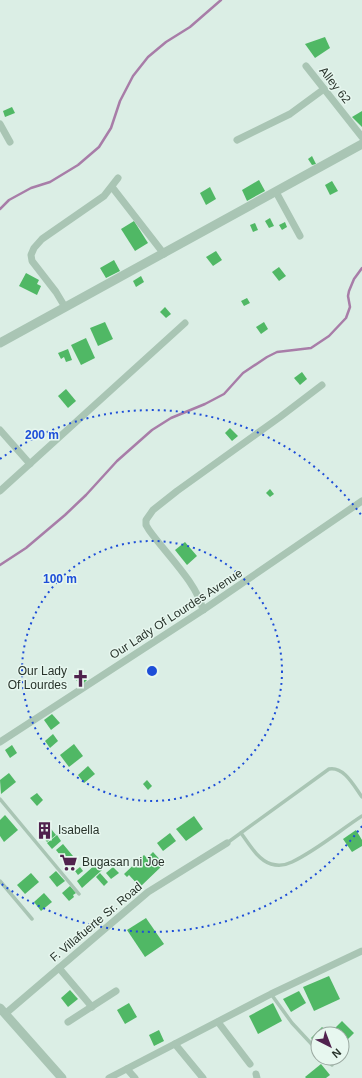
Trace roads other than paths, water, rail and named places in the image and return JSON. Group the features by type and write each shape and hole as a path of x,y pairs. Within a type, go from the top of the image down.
{"street":[{"name":"Alley 62","path":"306,66 362,137"},
{"path":"237,140 290,114 324,89"},
{"path":"0,124 10,142"},
{"path":"0,343 362,144"},
{"path":"64,307 56,292 32,261 31,255 34,248 42,239 104,196 118,178"},
{"path":"112,187 164,254"},
{"path":"276,192 300,236"},
{"path":"0,491 185,323"},
{"path":"203,610 198,596 149,530 146,525 146,520 154,510 177,491 280,417 322,384"},
{"path":"0,430 30,464"},
{"name":"Our Lady Of Lourdes Avenue","path":"0,742 203,610 362,501"},
{"name":"F. Villafuerte Sr. Road","path":"3,1011 59,968 148,892 227,843"},
{"path":"109,1078 271,994 361,953"},
{"path":"59,968 92,1007"},
{"path":"68,1022 116,991"},
{"path":"3,1011 62,1078"},
{"path":"218,1022 250,1064"},
{"path":"175,1044 203,1078"},
{"path":"127,1069 135,1078"}],"lane":[{"path":"227,843 329,769 334,768 346,775 362,797"},
{"path":"0,799 79,894"},
{"path":"241,833 259,856 265,861 271,864 282,865 291,862 308,852 362,816"},
{"path":"0,881 32,919"},
{"path":"271,994 292,1023 310,1042"}],"waterway":[{"path":"0,209 9,200 31,188 50,182 78,165 99,147 111,128 120,101 133,76 148,57 166,42 190,27 221,0"},
{"path":"0,565 26,548 65,515 86,495 117,461 152,430 171,418 205,404 224,394 243,373 267,357 277,352 311,348 329,336 346,318 350,307 348,296 349,291 354,279 362,268"}],"place":[{"name":"Our Lady Of Lourdes","path":"80,678"},
{"name":"Isabella","path":"45,830"},
{"name":"Bugasan ni Joe","path":"69,862"}]}
